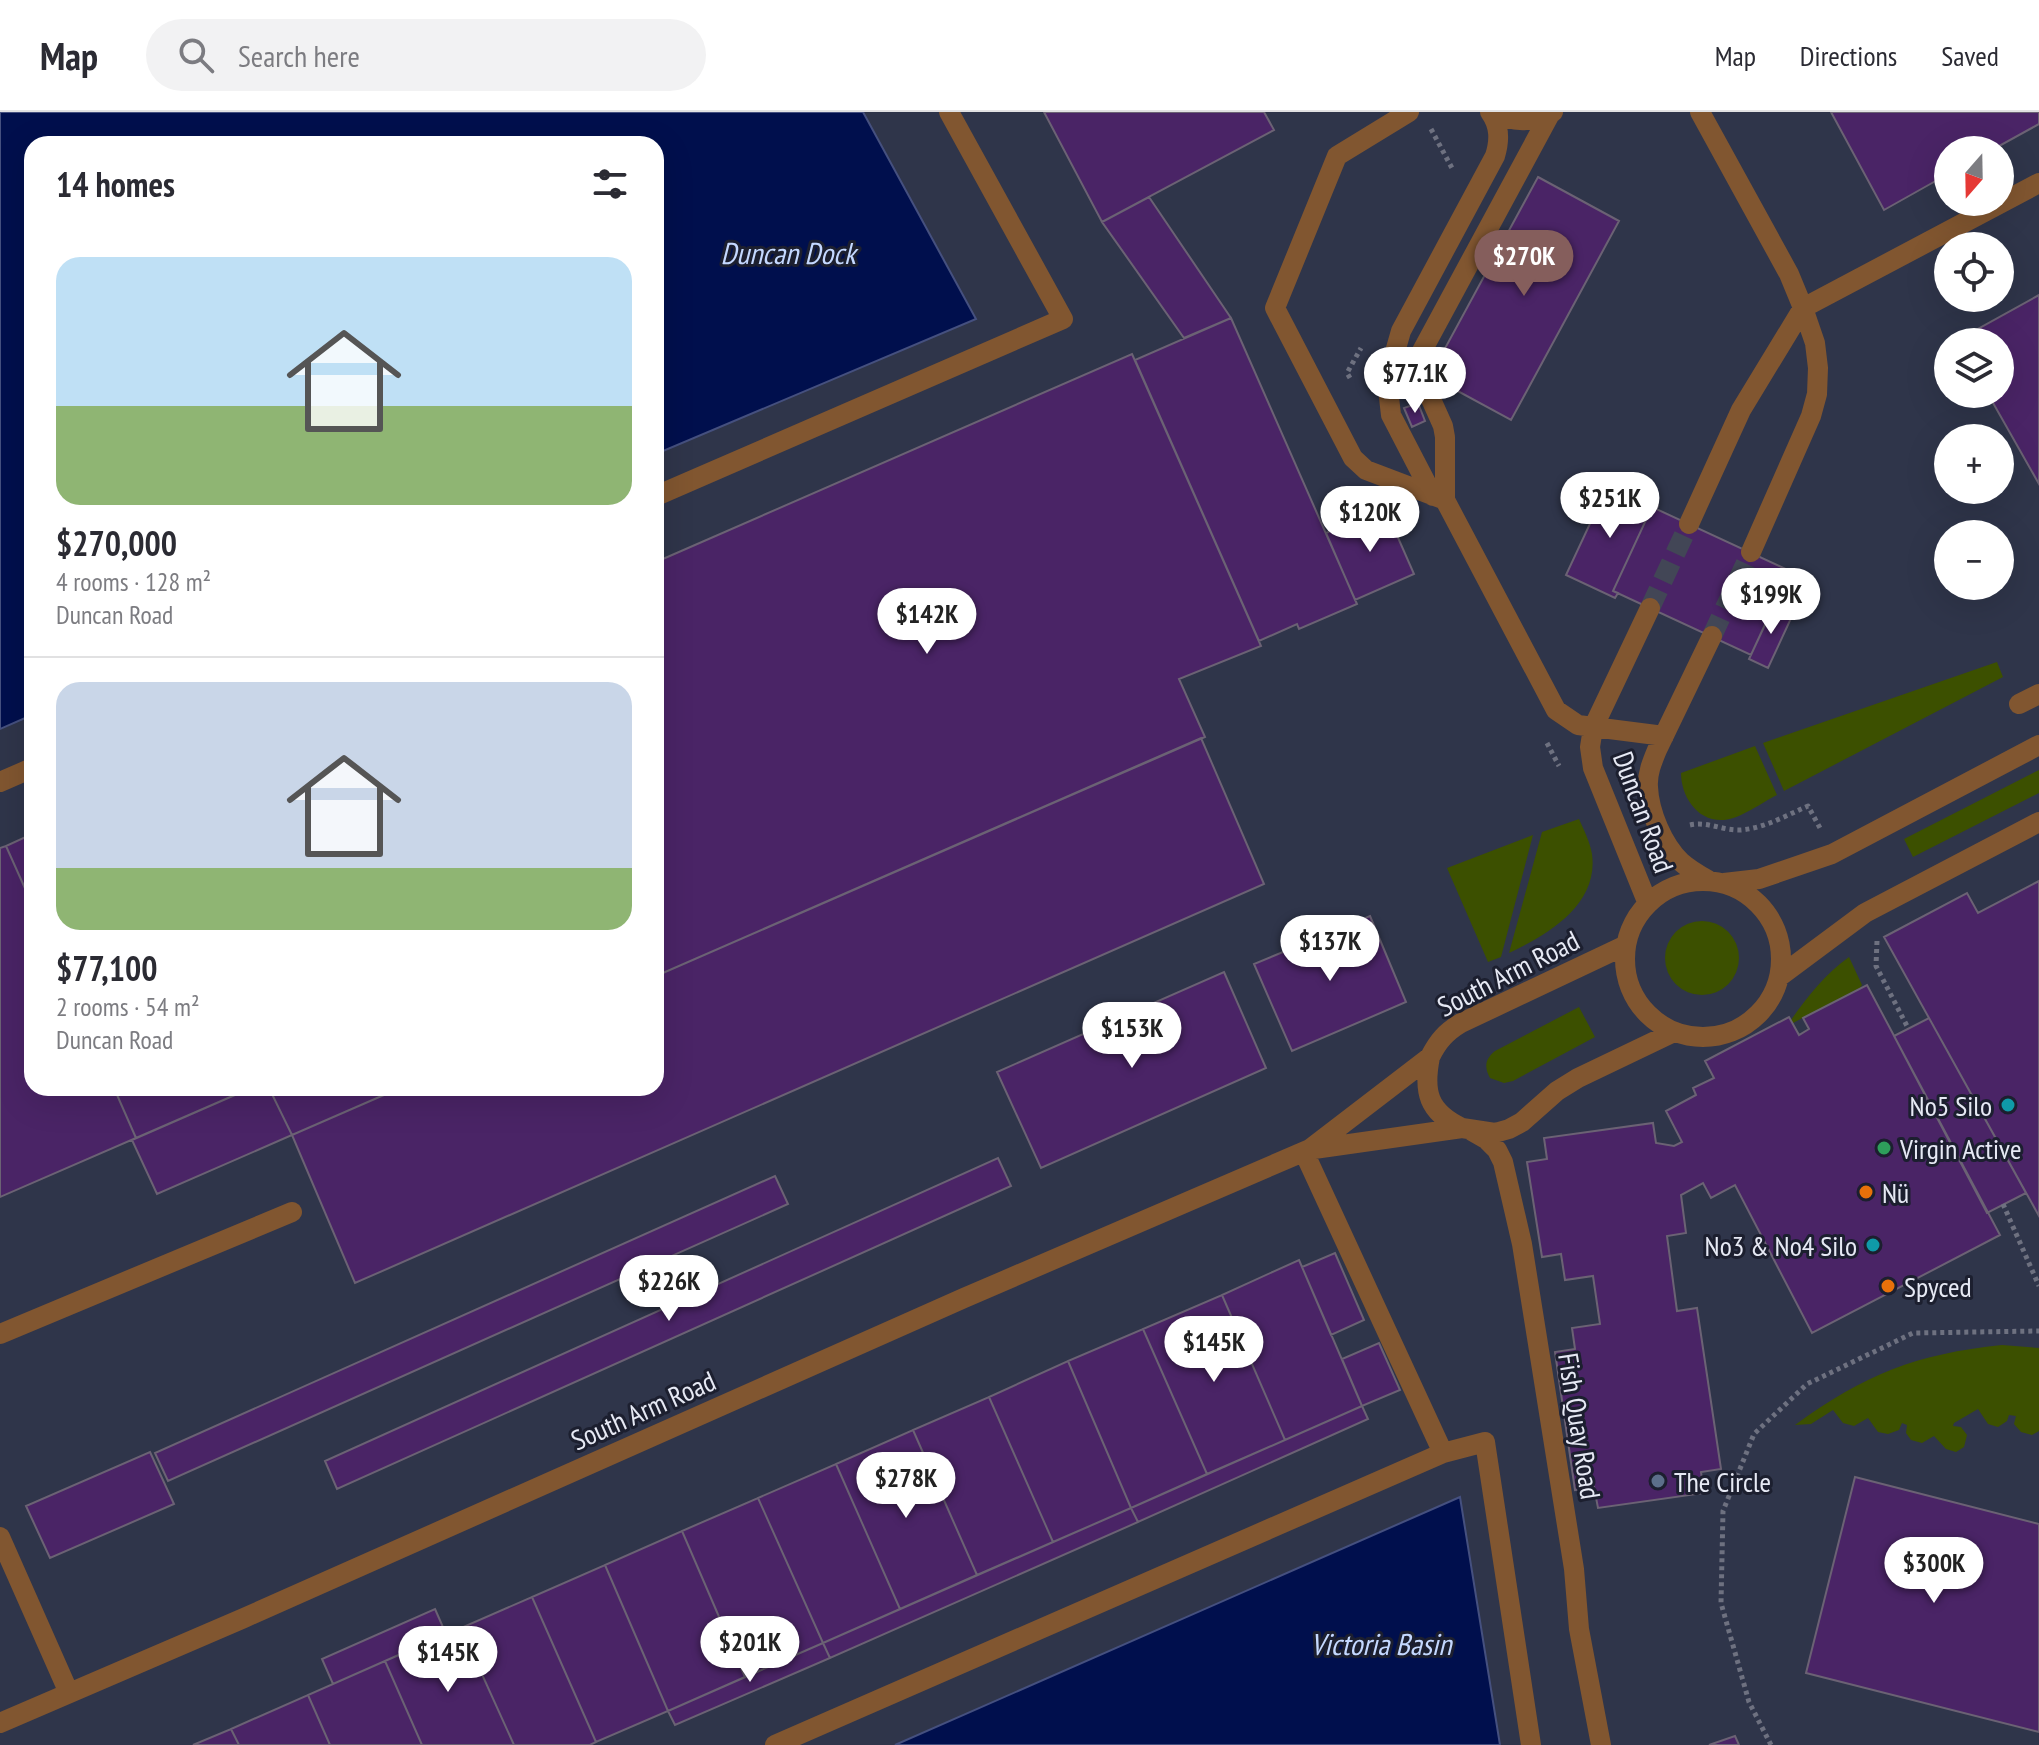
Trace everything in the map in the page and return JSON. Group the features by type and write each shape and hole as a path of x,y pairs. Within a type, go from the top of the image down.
{"street":[{"path":"664,493 1063,319 949,112"},
{"path":"1492,112 1516,121 1534,120 1552,113"},
{"path":"1492,112 1499,143 1495,156 1401,331 1387,380 1391,415 1556,710 1578,725 1664,736"},
{"path":"1700,112 1789,274 1815,343 1818,368 1817,394 1803,439 1751,552"},
{"path":"1439,498 1445,437 1421,377 1419,365 1422,351 1552,113"},
{"path":"1400,114 1337,156 1275,308 1353,458 1366,470 1439,498"},
{"path":"1689,524 1741,410 1803,308 2039,183"},
{"name":"Duncan Road","path":"1648,904 1593,768 1590,747 1593,728 1650,608"},
{"name":"Duncan Road","path":"1712,636 1648,777 1650,802 1671,852 1683,865 1714,882"},
{"path":"2019,704 2039,694"},
{"path":"1714,882 1744,893 1757,903 1773,925 1780,951 1779,977 1771,998 1757,1016 1739,1029 1718,1036 1696,1038 1674,1032 1644,1012 1634,997 1624,963 1626,945 1638,915 1648,904 1671,888 1687,882 1759,879 1832,854 2039,745"},
{"path":"0,782 24,772"},
{"path":"1779,977 1865,913 2039,822"},
{"name":"South Arm Road","path":"0,1723 964,1298 1307,1151 1430,1057 1447,1032 1626,945"},
{"name":"South Arm Road","path":"1307,1151 1467,1130 1495,1133 1509,1129 1578,1078 1674,1032"},
{"name":"Fish Quay Road","path":"1430,1057 1426,1075 1430,1098 1444,1120 1486,1139 1503,1162 1522,1244 1574,1569 1579,1629 1601,1745"},
{"path":"1307,1151 1443,1453"},
{"path":"0,1334 292,1212"},
{"path":"775,1745 1443,1453 1485,1442 1531,1745"},
{"path":"0,1537 69,1693"}],"path":[{"path":"1690,825 1703,823 1739,830 1761,826 1808,806 1821,829"},
{"path":"1877,939 1876,966 1908,1028"},
{"path":"2003,1204 2039,1286"},
{"path":"1771,1745 1749,1702 1721,1603 1723,1511 1754,1434 1807,1384 1913,1333 2039,1331"}],"shaded area":[{"path":"863,112 2039,112 2039,1745 1500,1745 1460,1497 895,1745 0,1745 0,729 24,718 24,1096 664,1096 664,451 976,319"}],"green space":[{"path":"1997,662 2003,677 1784,791 1763,743"},
{"path":"1755,746 1777,795 1724,820 1706,817 1692,806 1684,790 1681,773"},
{"path":"2039,770 2039,793 1913,857 1904,839"},
{"path":"1579,819 1592,854 1592,872 1587,888 1579,903 1554,927 1509,953 1542,832"},
{"path":"1533,835 1501,957 1488,962 1447,868"},
{"path":"1702,921 1716,924 1728,932 1736,944 1739,958 1736,972 1728,984 1716,992 1702,995 1688,992 1676,984 1668,972 1665,958 1668,944 1676,932 1688,924"},
{"path":"1849,957 1862,985 1860,988 1793,1023 1791,1020 1810,994"},
{"path":"1579,1007 1595,1037 1513,1081 1504,1083 1490,1078 1486,1063 1495,1051"},
{"path":"2002,1345 2039,1348 2039,1431 2032,1435 2021,1432 2014,1424 2016,1416 2009,1415 2007,1421 1998,1427 1988,1424 1978,1409 1954,1423 1953,1426 1961,1427 1967,1435 1964,1447 1956,1452 1946,1449 1934,1436 1922,1443 1911,1440 1906,1433 1907,1425 1902,1423 1899,1430 1888,1434 1878,1432 1868,1418 1854,1426 1843,1423 1833,1410 1811,1424 1795,1425 1845,1392 1892,1369 1943,1354"}],"water":[{"name":"Duncan Dock","path":"0,112 863,112 976,319 664,451 664,136 24,136 24,718 0,729"},
{"name":"Victoria Basin","path":"1460,1497 1500,1745 895,1745"}],"building":[{"path":"1044,112 1264,112 1274,130 1102,222"},
{"path":"1831,112 2039,112 2039,124 2014,138 1934,136 1934,182 1884,210"},
{"path":"1538,177 1619,221 1511,420 1430,376"},
{"path":"1149,197 1231,318 1184,338 1102,222"},
{"path":"2039,295 2039,484 2014,440 2014,424 2005,424 1996,408 2014,408 2014,328 1980,328 2014,312 2014,309"},
{"path":"1231,318 1357,604 1299,629 1297,624 1259,641 1135,360"},
{"path":"1132,354 1261,646 1179,679 1205,737 664,973 664,559"},
{"path":"1418,403 1425,421 1412,427 1404,408"},
{"path":"1609,483 1658,506 1652,507 1613,591 1618,593 1615,598 1566,575"},
{"path":"1652,507 1790,571 1751,655 1613,591"},
{"path":"1385,508 1414,574 1355,600 1326,533"},
{"path":"1774,605 1793,614 1768,668 1749,659"},
{"path":"1201,738 1264,884 355,1283 292,1135 382,1096 664,1096 664,973"},
{"path":"24,838 24,886 6,846"},
{"path":"6,846 24,886 24,1096 118,1096 136,1138 0,1197 0,848"},
{"name":"No5 Silo","path":"2039,881 2039,1216 1884,937 1967,893 1978,913"},
{"path":"1370,916 1406,1002 1292,1051 1254,964"},
{"path":"1224,972 1266,1068 1041,1168 997,1072"},
{"name":"No3 & No4 Silo","path":"1867,985 2000,1235 1812,1333 1735,1185 1711,1198 1703,1183 1681,1195 1686,1233 1667,1236 1677,1311 1697,1308 1721,1469 1701,1472 1704,1493 1598,1508 1594,1487 1575,1490 1555,1352 1575,1349 1572,1328 1600,1324 1593,1276 1565,1280 1561,1254 1542,1257 1527,1162 1547,1159 1544,1138 1653,1123 1656,1143 1674,1146 1682,1142 1666,1111 1696,1095 1693,1088 1714,1078 1705,1061 1789,1017 1799,1035 1809,1029 1803,1018"},
{"path":"1929,1018 2026,1193 1987,1213 1894,1036"},
{"path":"118,1096 233,1096 136,1138"},
{"path":"233,1096 273,1096 292,1135 157,1194 132,1140"},
{"path":"273,1096 382,1096 292,1135"},
{"path":"998,1158 1011,1186 337,1489 325,1461"},
{"path":"775,1176 788,1204 168,1481 155,1453"},
{"path":"1335,1253 1364,1320 1331,1335 1302,1267"},
{"path":"1299,1260 1362,1406 1285,1440 1222,1295"},
{"path":"1222,1295 1285,1440 1207,1474 1143,1329"},
{"path":"1143,1329 1207,1474 1131,1508 1068,1361"},
{"path":"1379,1343 1400,1390 1362,1406 1342,1359"},
{"path":"1068,1361 1131,1508 1053,1542 989,1397"},
{"path":"989,1397 1053,1542 977,1575 913,1430"},
{"path":"1362,1406 1368,1419 1138,1522 1131,1508"},
{"path":"913,1430 977,1575 900,1609 836,1464"},
{"path":"150,1452 174,1504 50,1558 26,1506"},
{"path":"836,1464 900,1609 823,1643 758,1498"},
{"path":"1855,1477 2039,1524 2039,1732 1806,1673"},
{"path":"758,1498 823,1643 745,1677 682,1531"},
{"path":"1131,1508 1138,1522 830,1658 823,1643"},
{"path":"682,1531 745,1677 668,1711 605,1565"},
{"path":"605,1565 668,1711 596,1742 532,1597"},
{"path":"532,1597 596,1742 590,1745 514,1745 461,1628"},
{"path":"435,1609 446,1634 333,1684 322,1659"},
{"path":"461,1628 514,1745 422,1745 385,1661"},
{"path":"823,1643 830,1658 675,1725 668,1711"},
{"path":"385,1661 422,1745 330,1745 308,1695"},
{"path":"308,1695 330,1745 239,1745 231,1729"},
{"path":"231,1729 239,1745 193,1745"},
{"path":"1735,1736 1739,1745 1709,1745"}],"tunnel":[{"path":"1650,608 1689,524"},
{"path":"1712,636 1751,552"}],"place":[{"name":"No5 Silo","path":"2008,1105"},
{"name":"Virgin Active","path":"1884,1148"},
{"name":"Nü","path":"1866,1192"},
{"name":"No3 & No4 Silo","path":"1873,1245"},
{"name":"Spyced","path":"1888,1286"},
{"name":"The Circle","path":"1658,1481"}]}
